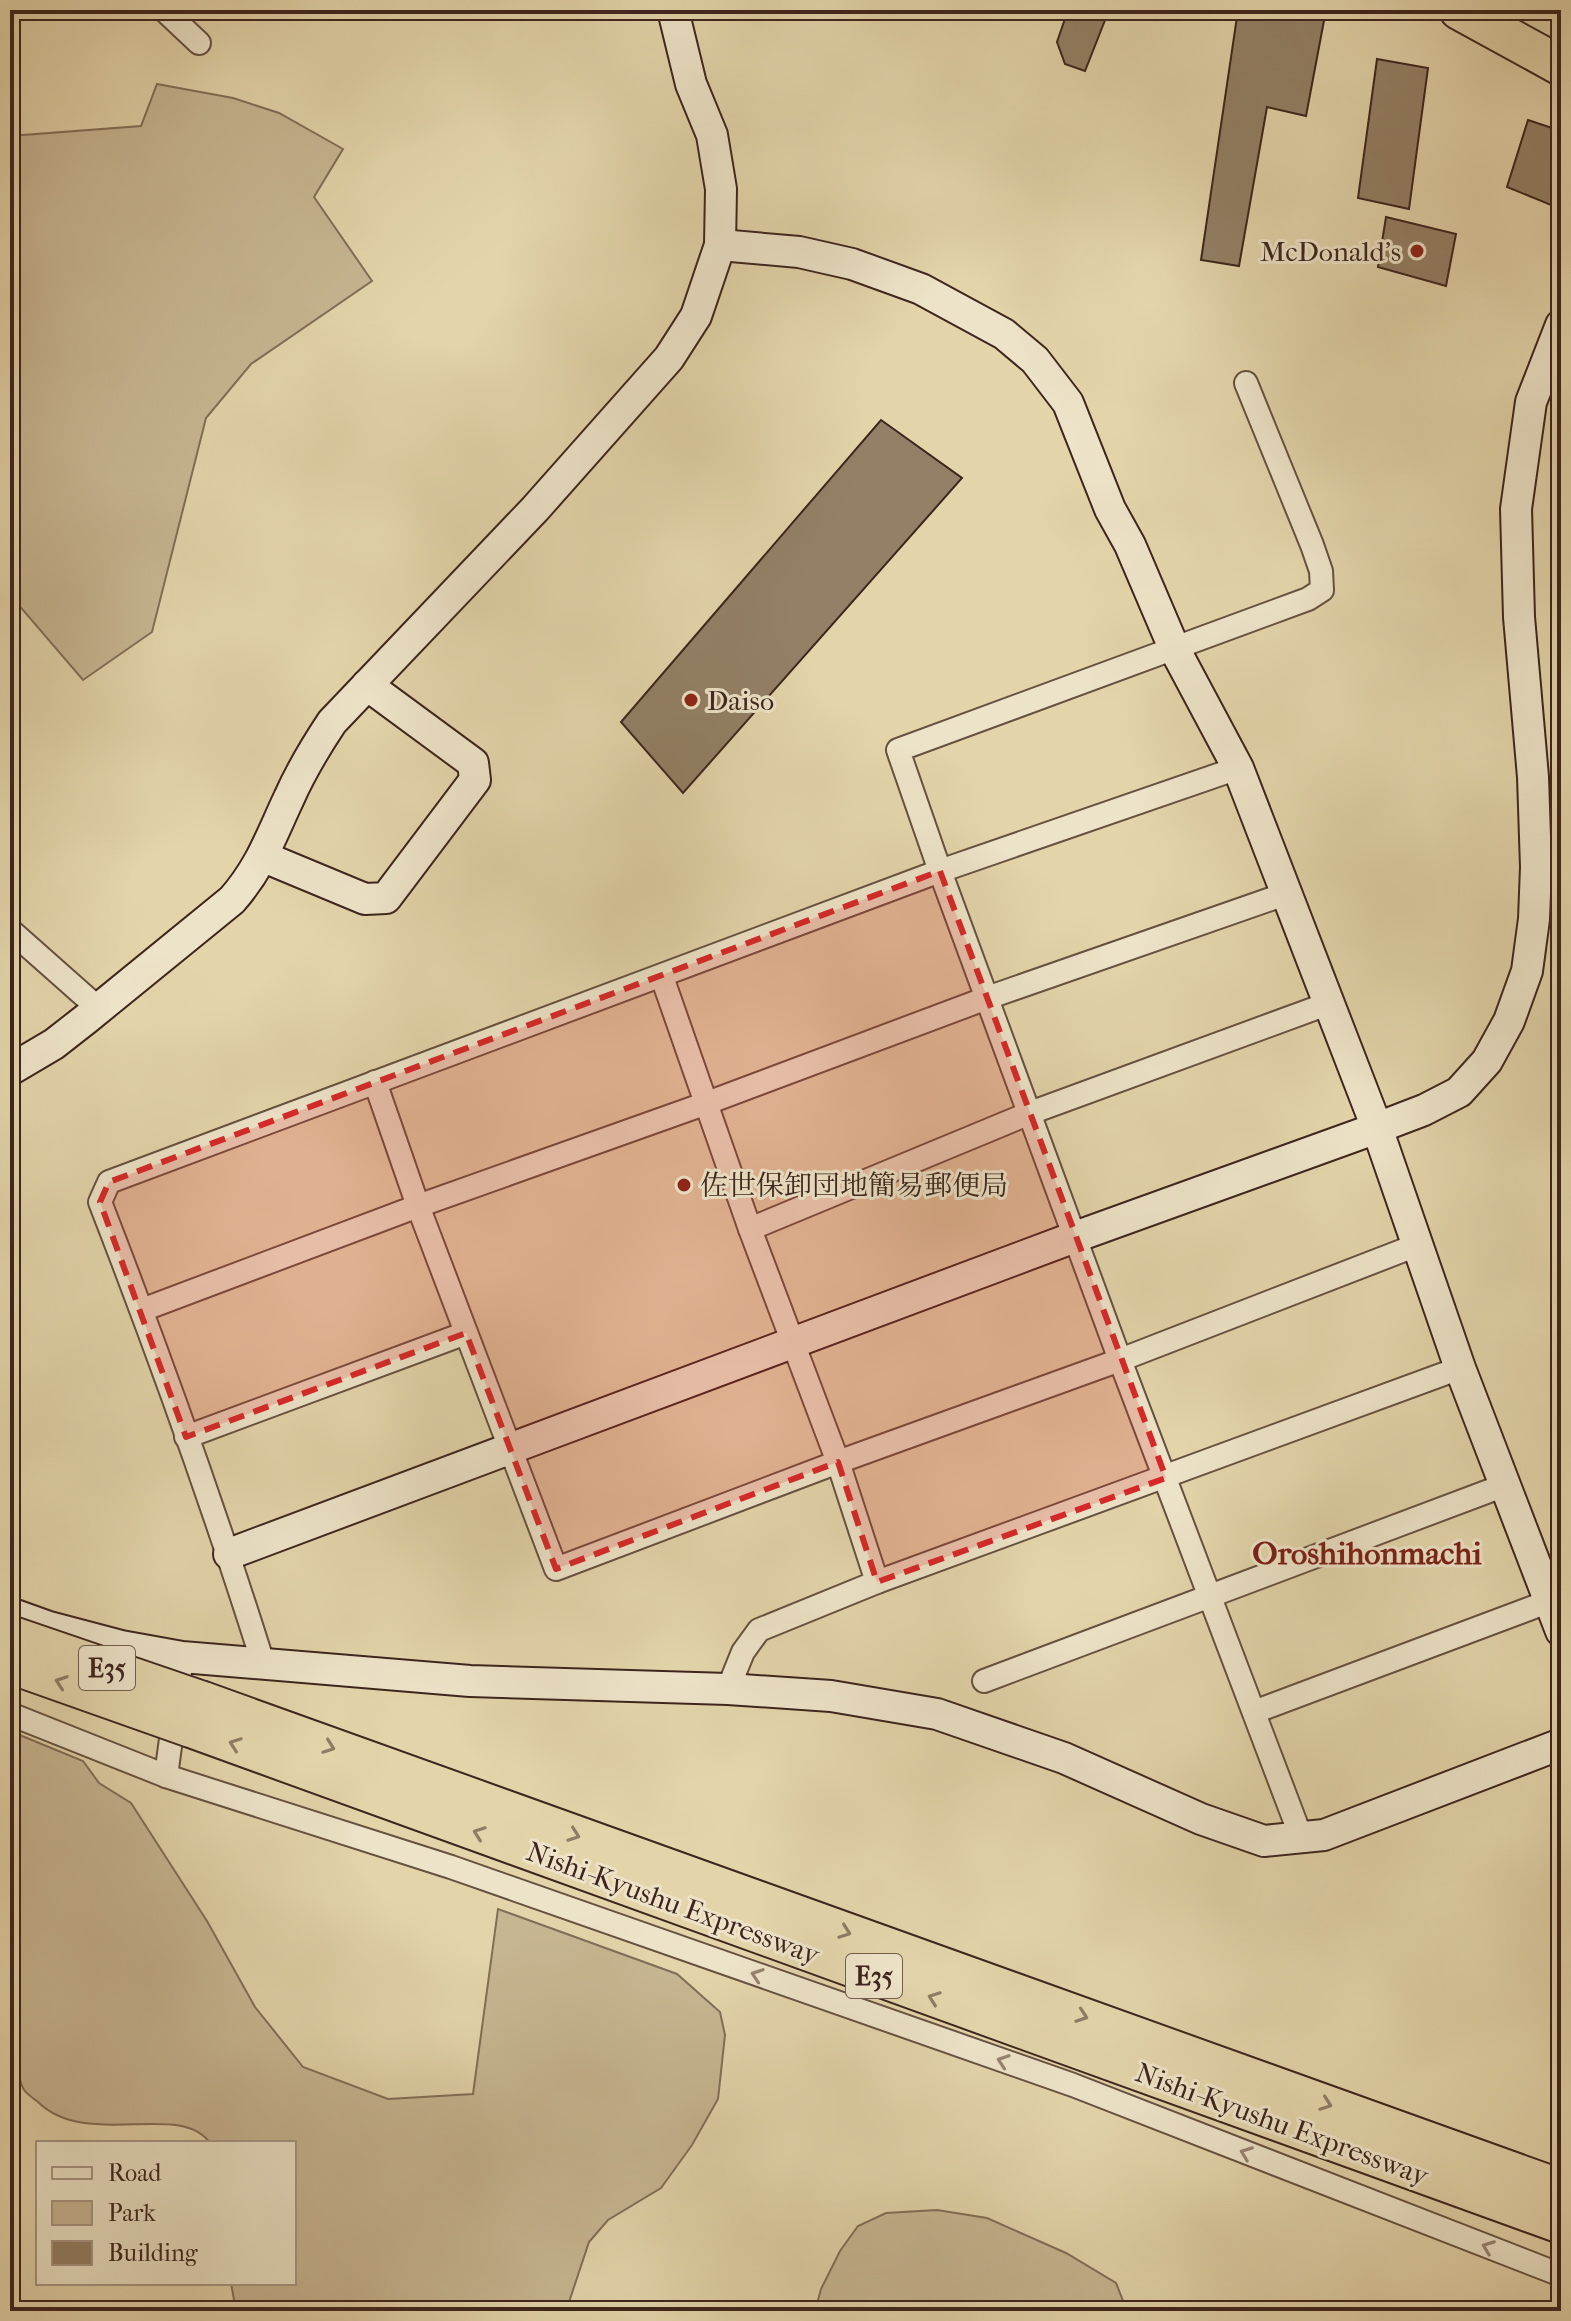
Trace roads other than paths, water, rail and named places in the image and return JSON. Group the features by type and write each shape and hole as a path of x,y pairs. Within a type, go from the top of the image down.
{"highway":[{"path":"1459,10 1561,66"},
{"name":"Nishi-Kyushu Expressway","path":"10,1635 195,1714 1561,2224"},
{"name":"Nishi-Kyushu Expressway","path":"10,1664 195,1714 1561,2189"}],"street":[{"path":"164,10 199,43"},
{"path":"10,1070 54,1044 232,900 250,880 264,857 289,796 332,722 535,509 669,358 696,316 720,245 723,218 712,135 691,84 673,10"},
{"path":"720,245 799,252 852,264 921,289 1004,334 1035,360 1068,403 1110,509 1130,545 1174,648 1238,768 1377,1128 1460,1368 1561,1631"},
{"path":"229,1554 1075,1237 1377,1128 1424,1110 1459,1092 1487,1061 1509,1021 1527,971 1534,919 1533,777 1519,617 1516,509 1531,402 1561,325"},
{"path":"1246,383 1312,545 1321,571 1322,590 1308,599 898,750 1120,1360 1301,1837"},
{"path":"264,857 365,899 386,898 475,780 473,763 367,685"},
{"path":"263,1663 229,1554 100,1202 109,1182 940,871 1238,768"},
{"path":"142,1310 987,998 1285,894"},
{"path":"10,931 98,1008"},
{"path":"662,977 750,1229 838,1462 877,1582"},
{"path":"750,1229 1030,1113 1327,1004"},
{"path":"375,1082 418,1206 556,1569 1120,1360 1417,1245"},
{"path":"186,1437 466,1333"},
{"path":"728,1689 743,1652 759,1630 877,1582 1460,1368"},
{"path":"984,1681 1505,1485"},
{"path":"1254,1712 1550,1601"},
{"path":"10,1613 121,1646 182,1657 470,1681 728,1689 831,1696 937,1714 1064,1758 1201,1819 1264,1841 1324,1835 1561,1744"},
{"path":"166,1776 182,1657"},
{"path":"10,1714 166,1776 451,1867 1073,2085 1561,2275"}],"place":[{"name":"McDonald's","path":"1417,251"},
{"name":"Daiso","path":"691,700"},
{"name":"佐世保卸団地簡易郵便局","path":"684,1185"}],"district":[{"name":"Oroshihonmachi","path":"1367,1553"}]}
